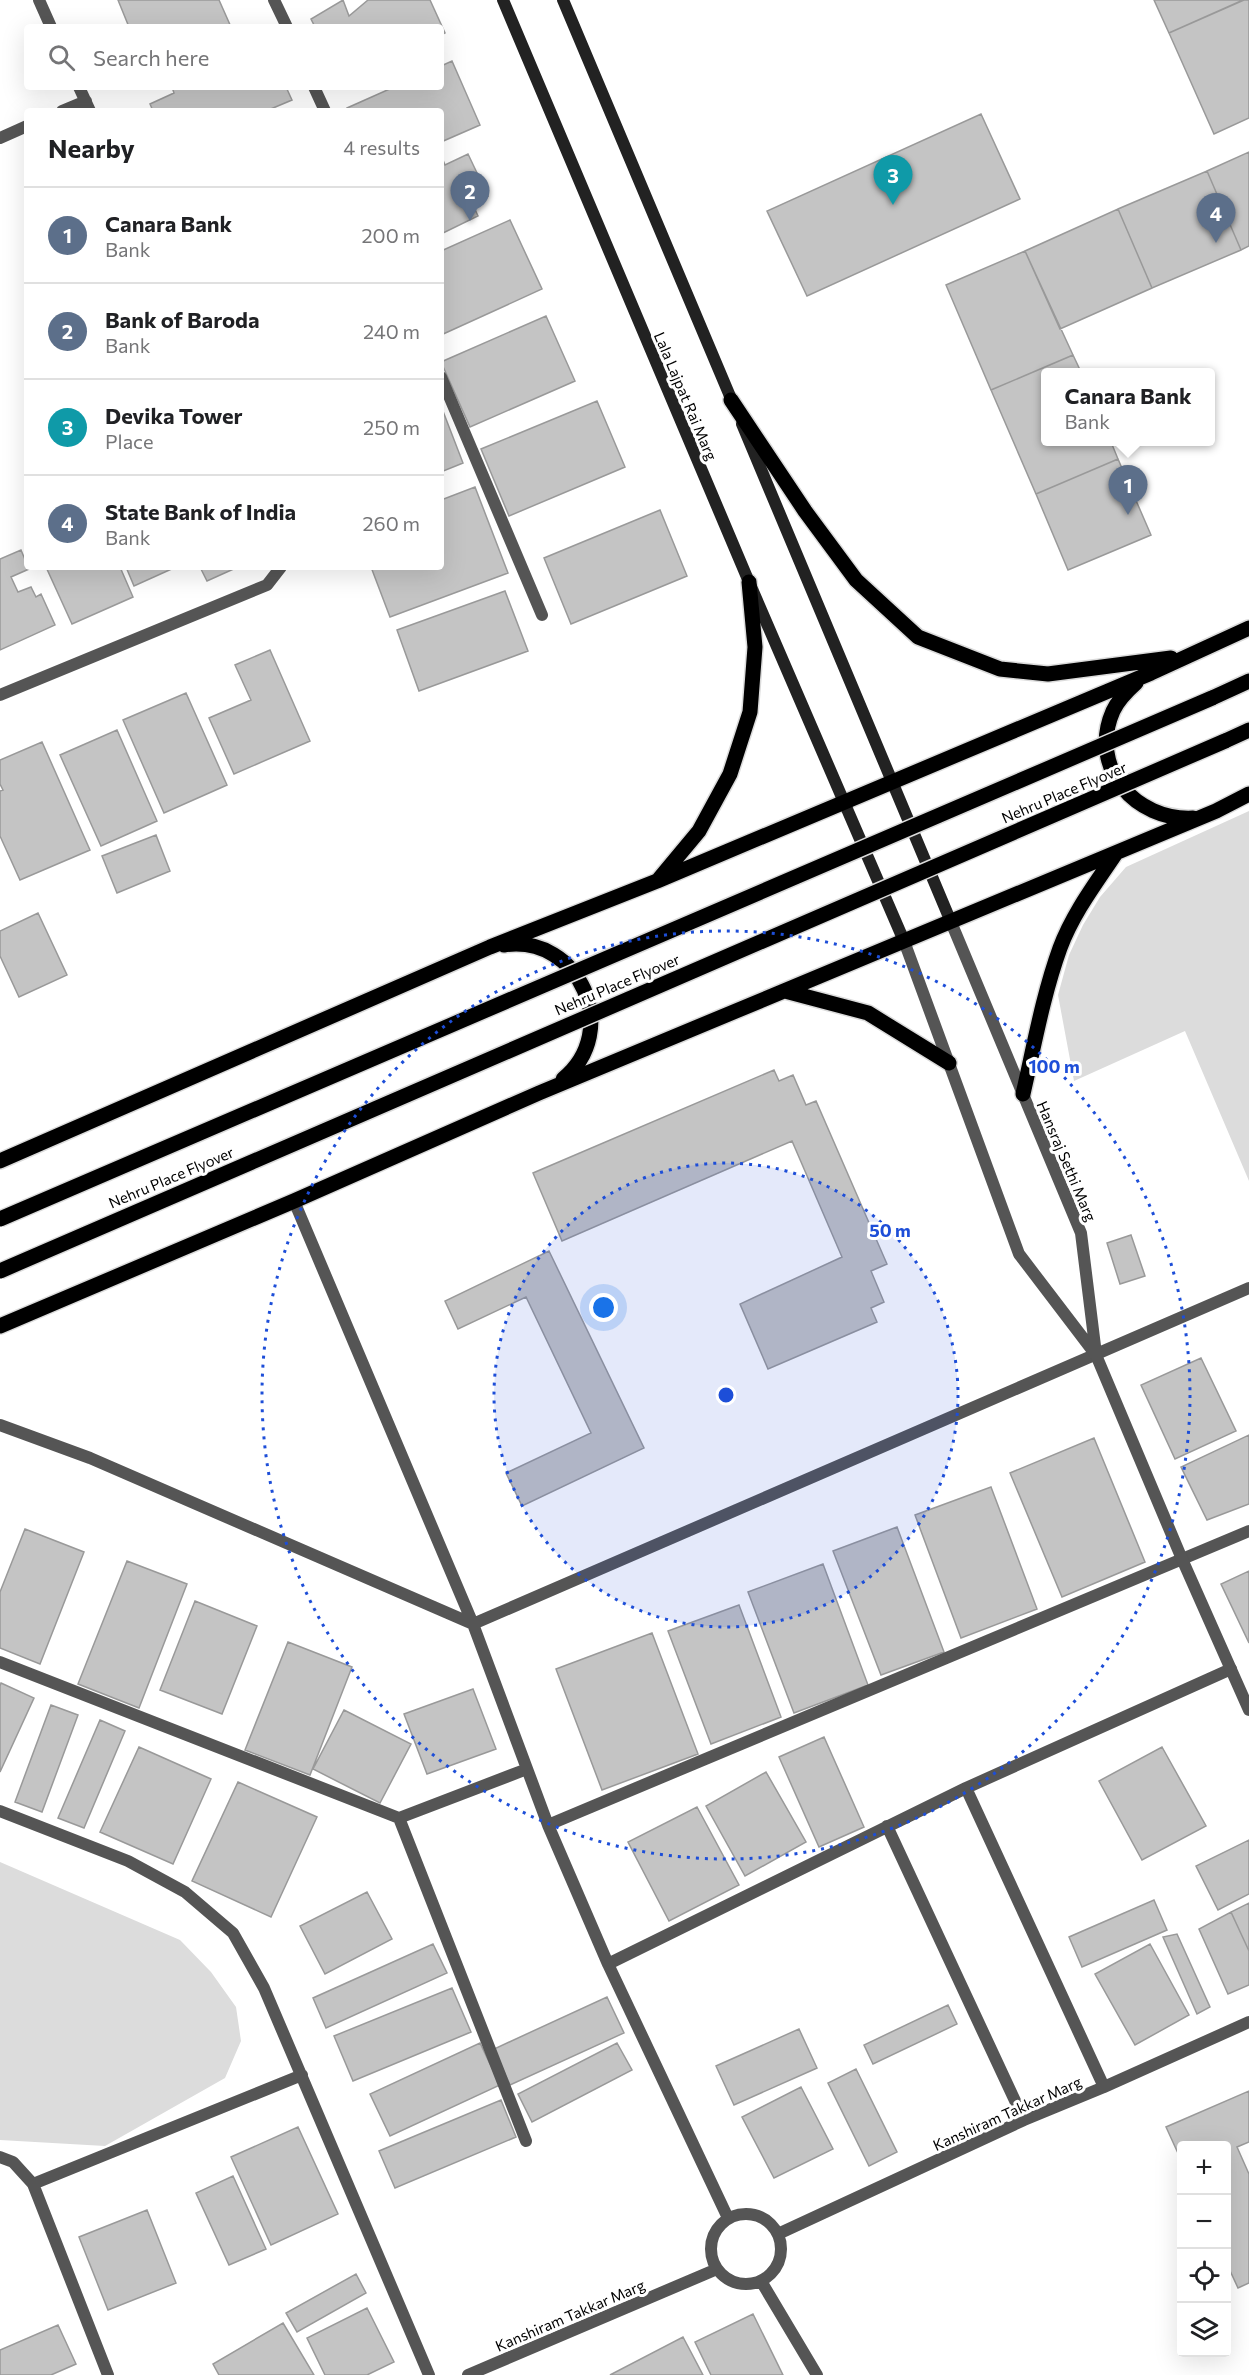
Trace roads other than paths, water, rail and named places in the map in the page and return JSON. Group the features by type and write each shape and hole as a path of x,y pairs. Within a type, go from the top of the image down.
{"main road":[{"name":"Lala Lajpat Rai Marg","path":"503,0 749,582 904,941"},
{"path":"563,0 951,922"},
{"path":"731,400 805,511 856,580 918,637 1000,669 1048,674 1184,656"},
{"path":"657,881 699,831 730,774 750,712 755,647 749,582"},
{"path":"0,1161 489,947 657,881 1151,673 1249,628"},
{"path":"1151,673 1129,689 1113,712 1108,730 1107,747 1111,766 1130,797 1145,808 1162,815 1180,818 1198,817 1216,811"},
{"name":"Nehru Place Flyover","path":"0,1220 1249,681"},
{"name":"Nehru Place Flyover","path":"0,1271 1249,730"},
{"path":"0,1326 294,1201 539,1093 1216,811 1249,794"},
{"path":"1023,1094 1049,985 1061,946 1080,907 1116,853"},
{"path":"489,947 518,945 545,951 561,960 584,988 590,1005 592,1024 585,1050 570,1073 556,1085 539,1093"},
{"path":"785,991 868,1013 949,1063"}],"street":[{"path":"39,0 50,24"},
{"path":"274,0 286,24"},
{"path":"80,90 88,106"},
{"path":"315,90 324,108"},
{"path":"0,138 24,127"},
{"path":"444,384 542,615"},
{"path":"0,695 267,585 279,570"},
{"name":"Hansraj Sethi Marg","path":"951,922 1081,1233 1096,1355"},
{"name":"Hansraj Sethi Marg","path":"904,941 1019,1254 1096,1355 1182,1559 1231,1669 1246,1695 1249,1710"},
{"path":"294,1201 473,1624 548,1825 608,1964 728,2218"},
{"path":"0,1425 90,1458 473,1624 1249,1288"},
{"path":"548,1825 1249,1531"},
{"path":"0,1662 399,1818 527,1769"},
{"path":"608,1964 966,1788 1231,1669"},
{"path":"966,1788 1104,2087"},
{"path":"0,1811 128,1861 185,1892 233,1933 264,1988 429,2375"},
{"path":"399,1818 526,2141"},
{"path":"888,1826 1024,2120"},
{"name":"Kanshiram Takkar Marg","path":"778,2234 1024,2120 1249,2022"},
{"path":"33,2184 302,2075"},
{"path":"0,2157 13,2162 33,2184 108,2375"},
{"path":"740,2214 753,2214 768,2222 778,2234 781,2247 780,2260 772,2272 761,2281 749,2284 735,2282 725,2277 711,2258 711,2246 716,2229 728,2218 740,2214"},
{"name":"Kanshiram Takkar Marg","path":"468,2375 717,2269"},
{"path":"761,2281 817,2375"}],"place":[{"name":"Devika Tower","path":"893,205"},
{"name":"Bank of Baroda","path":"470,221"},
{"name":"State Bank of India","path":"1216,243"},
{"name":"Canara Bank","path":"1128,515"}]}
